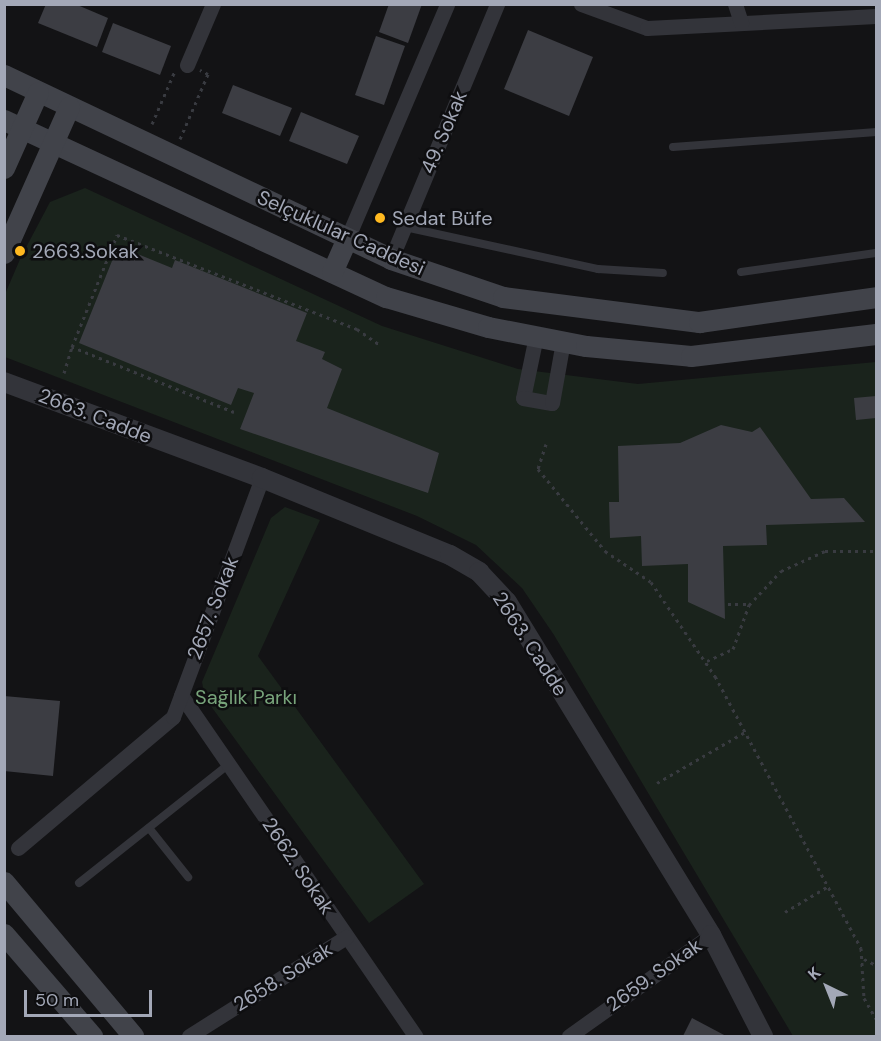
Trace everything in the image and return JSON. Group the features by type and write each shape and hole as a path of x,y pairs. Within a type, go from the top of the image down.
{"main road":[{"name":"Selçuklular Caddesi","path":"4,75 347,239 392,259 503,297 699,322 876,297"},
{"path":"4,168 13,124 38,92"},
{"path":"4,253 69,107"},
{"name":"Selçuklular Caddesi","path":"13,124 386,297 536,336 691,356 876,334"},
{"path":"332,272 347,239"},
{"path":"4,882 133,1036"},
{"path":"4,934 92,1036"}],"street":[{"path":"188,65 213,4"},
{"path":"347,239 447,4"},
{"name":"49. Sokak","path":"392,259 497,4"},
{"path":"581,4 647,28 876,16"},
{"path":"735,4 741,23"},
{"path":"536,336 523,398 552,403 563,341"},
{"name":"2663. Cadde","path":"4,381 262,478 450,555 479,572 507,602 711,935 763,1036"},
{"name":"2657. Sokak","path":"18,848 173,717 262,478"},
{"name":"2662. Sokak","path":"181,695 415,1036"},
{"name":"2659. Sokak","path":"569,1036 711,935"},
{"name":"2658. Sokak","path":"189,1036 346,937"}],"lane":[{"path":"673,147 876,132"},
{"path":"405,227 598,269 663,273"},
{"path":"741,272 876,253"},
{"path":"79,884 228,765"},
{"path":"149,828 188,877"}],"path":[{"path":"144,142 179,62 208,74 173,156"},
{"path":"63,373 117,235 357,328 380,345"},
{"path":"72,347 234,412"},
{"path":"546,444 538,469 605,551 651,582 706,661 864,959 864,998 876,1018"},
{"path":"706,661 733,649 750,604 781,571 805,558 859,547 876,551"},
{"path":"728,604 750,604"},
{"path":"657,783 745,732"},
{"path":"785,912 827,887"},
{"path":"864,959 876,964"}],"green space":[{"path":"85,188 382,326 518,369 638,384 876,362 876,1036 793,1036 554,635 522,588 476,545 417,516 5,357 5,294 21,257 50,202"},
{"name":"Sağlık Parkı","path":"285,507 320,520 258,656 424,884 369,923 205,698 202,682 271,518"}],"building":[{"path":"46,4 75,4 108,18 97,47 38,23"},
{"path":"389,4 422,4 408,43 379,32"},
{"path":"113,23 171,46 160,75 102,52"},
{"path":"528,30 593,57 569,116 504,89"},
{"path":"376,36 405,46 384,105 355,95"},
{"path":"233,85 292,108 280,136 222,113"},
{"path":"301,112 359,136 347,164 289,141"},
{"path":"118,246 172,268 175,260 307,313 296,341 325,352 322,359 342,369 327,408 439,453 428,493 240,429 254,393 238,388 231,405 79,343"},
{"path":"876,396 876,418 856,420 854,398"},
{"path":"721,425 752,432 760,427 811,499 844,498 865,522 766,525 767,545 723,546 725,619 688,602 688,564 642,566 641,536 610,538 609,502 619,502 618,446 680,443"},
{"path":"4,696 60,701 53,776 4,771"},
{"path":"692,1018 726,1036 683,1036"}],"place":[{"name":"Sedat Büfe","path":"380,218"},
{"name":"2663.Sokak","path":"20,251"}]}
